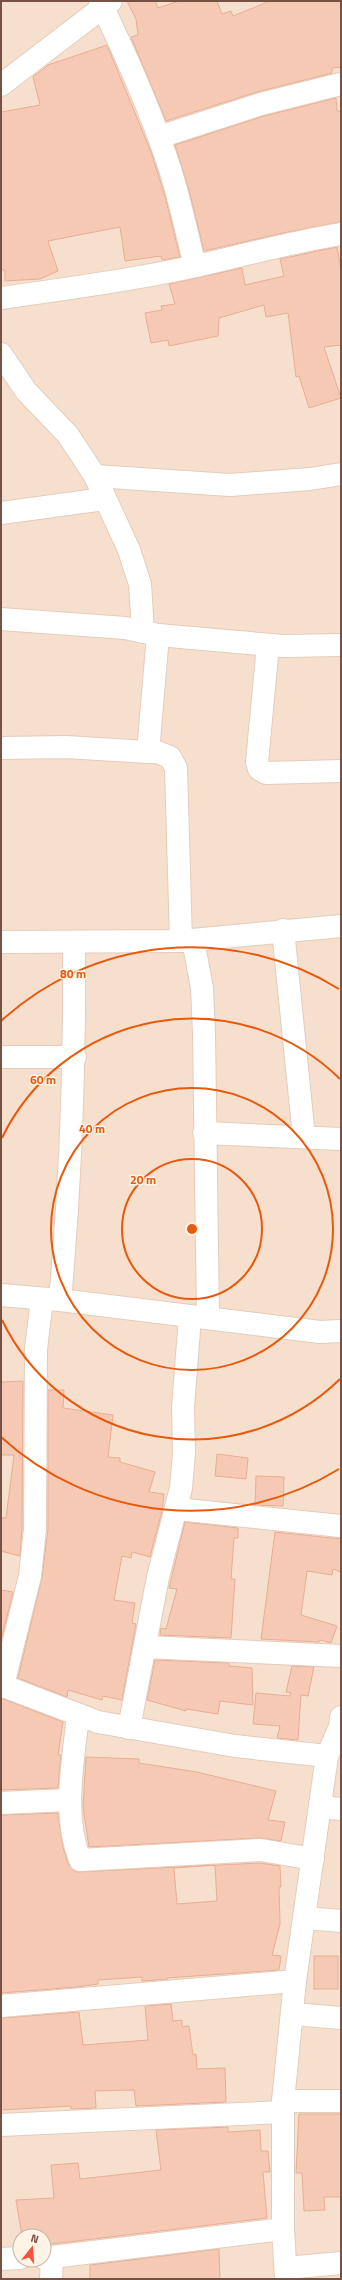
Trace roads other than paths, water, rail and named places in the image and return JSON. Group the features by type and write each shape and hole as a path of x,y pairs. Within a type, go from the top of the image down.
{"street":[{"path":"1,85 105,3 159,137 171,171 195,266"},
{"path":"159,137 261,104 341,84"},
{"path":"1,298 85,286 195,266 285,244 341,234"},
{"path":"1,354 26,391 68,436 95,476 128,550 140,584 150,633 148,752"},
{"path":"95,476 230,485 310,479 341,474"},
{"path":"1,513 104,499"},
{"path":"1,619 125,628 150,633 268,645 341,645"},
{"path":"268,645 257,762 259,769 266,773 341,771"},
{"path":"1,748 66,747 157,752 170,757 176,768 187,940 202,988 204,1033 204,1133 209,1271 183,1407 184,1453 181,1488 177,1509 158,1577 129,1728"},
{"path":"1,942 187,940 283,930 341,926"},
{"path":"283,930 304,1137"},
{"path":"74,942 75,1057 69,1208 51,1300 36,1349 35,1529 30,1576 2,1685 78,1716 98,1722 235,1746 327,1756"},
{"path":"1,1057 75,1057"},
{"path":"204,1133 341,1139"},
{"path":"1,1296 51,1300 320,1332 341,1331"},
{"path":"177,1509 341,1526"},
{"path":"145,1647 341,1656"},
{"path":"78,1716 69,1800 77,1852 80,1860 262,1850 313,1860"},
{"path":"341,1724 327,1756 330,1808 313,1860 295,1981 283,2106 283,2229 286,2274 341,2263"},
{"path":"1,1803 69,1800"},
{"path":"305,1918 341,1921"},
{"path":"1,2006 295,1981"},
{"path":"292,2014 341,2018"},
{"path":"1,2125 341,2102"},
{"path":"52,2258 283,2229"},
{"path":"1,2259 12,2258"},
{"path":"49,2268 51,2279"}]}
